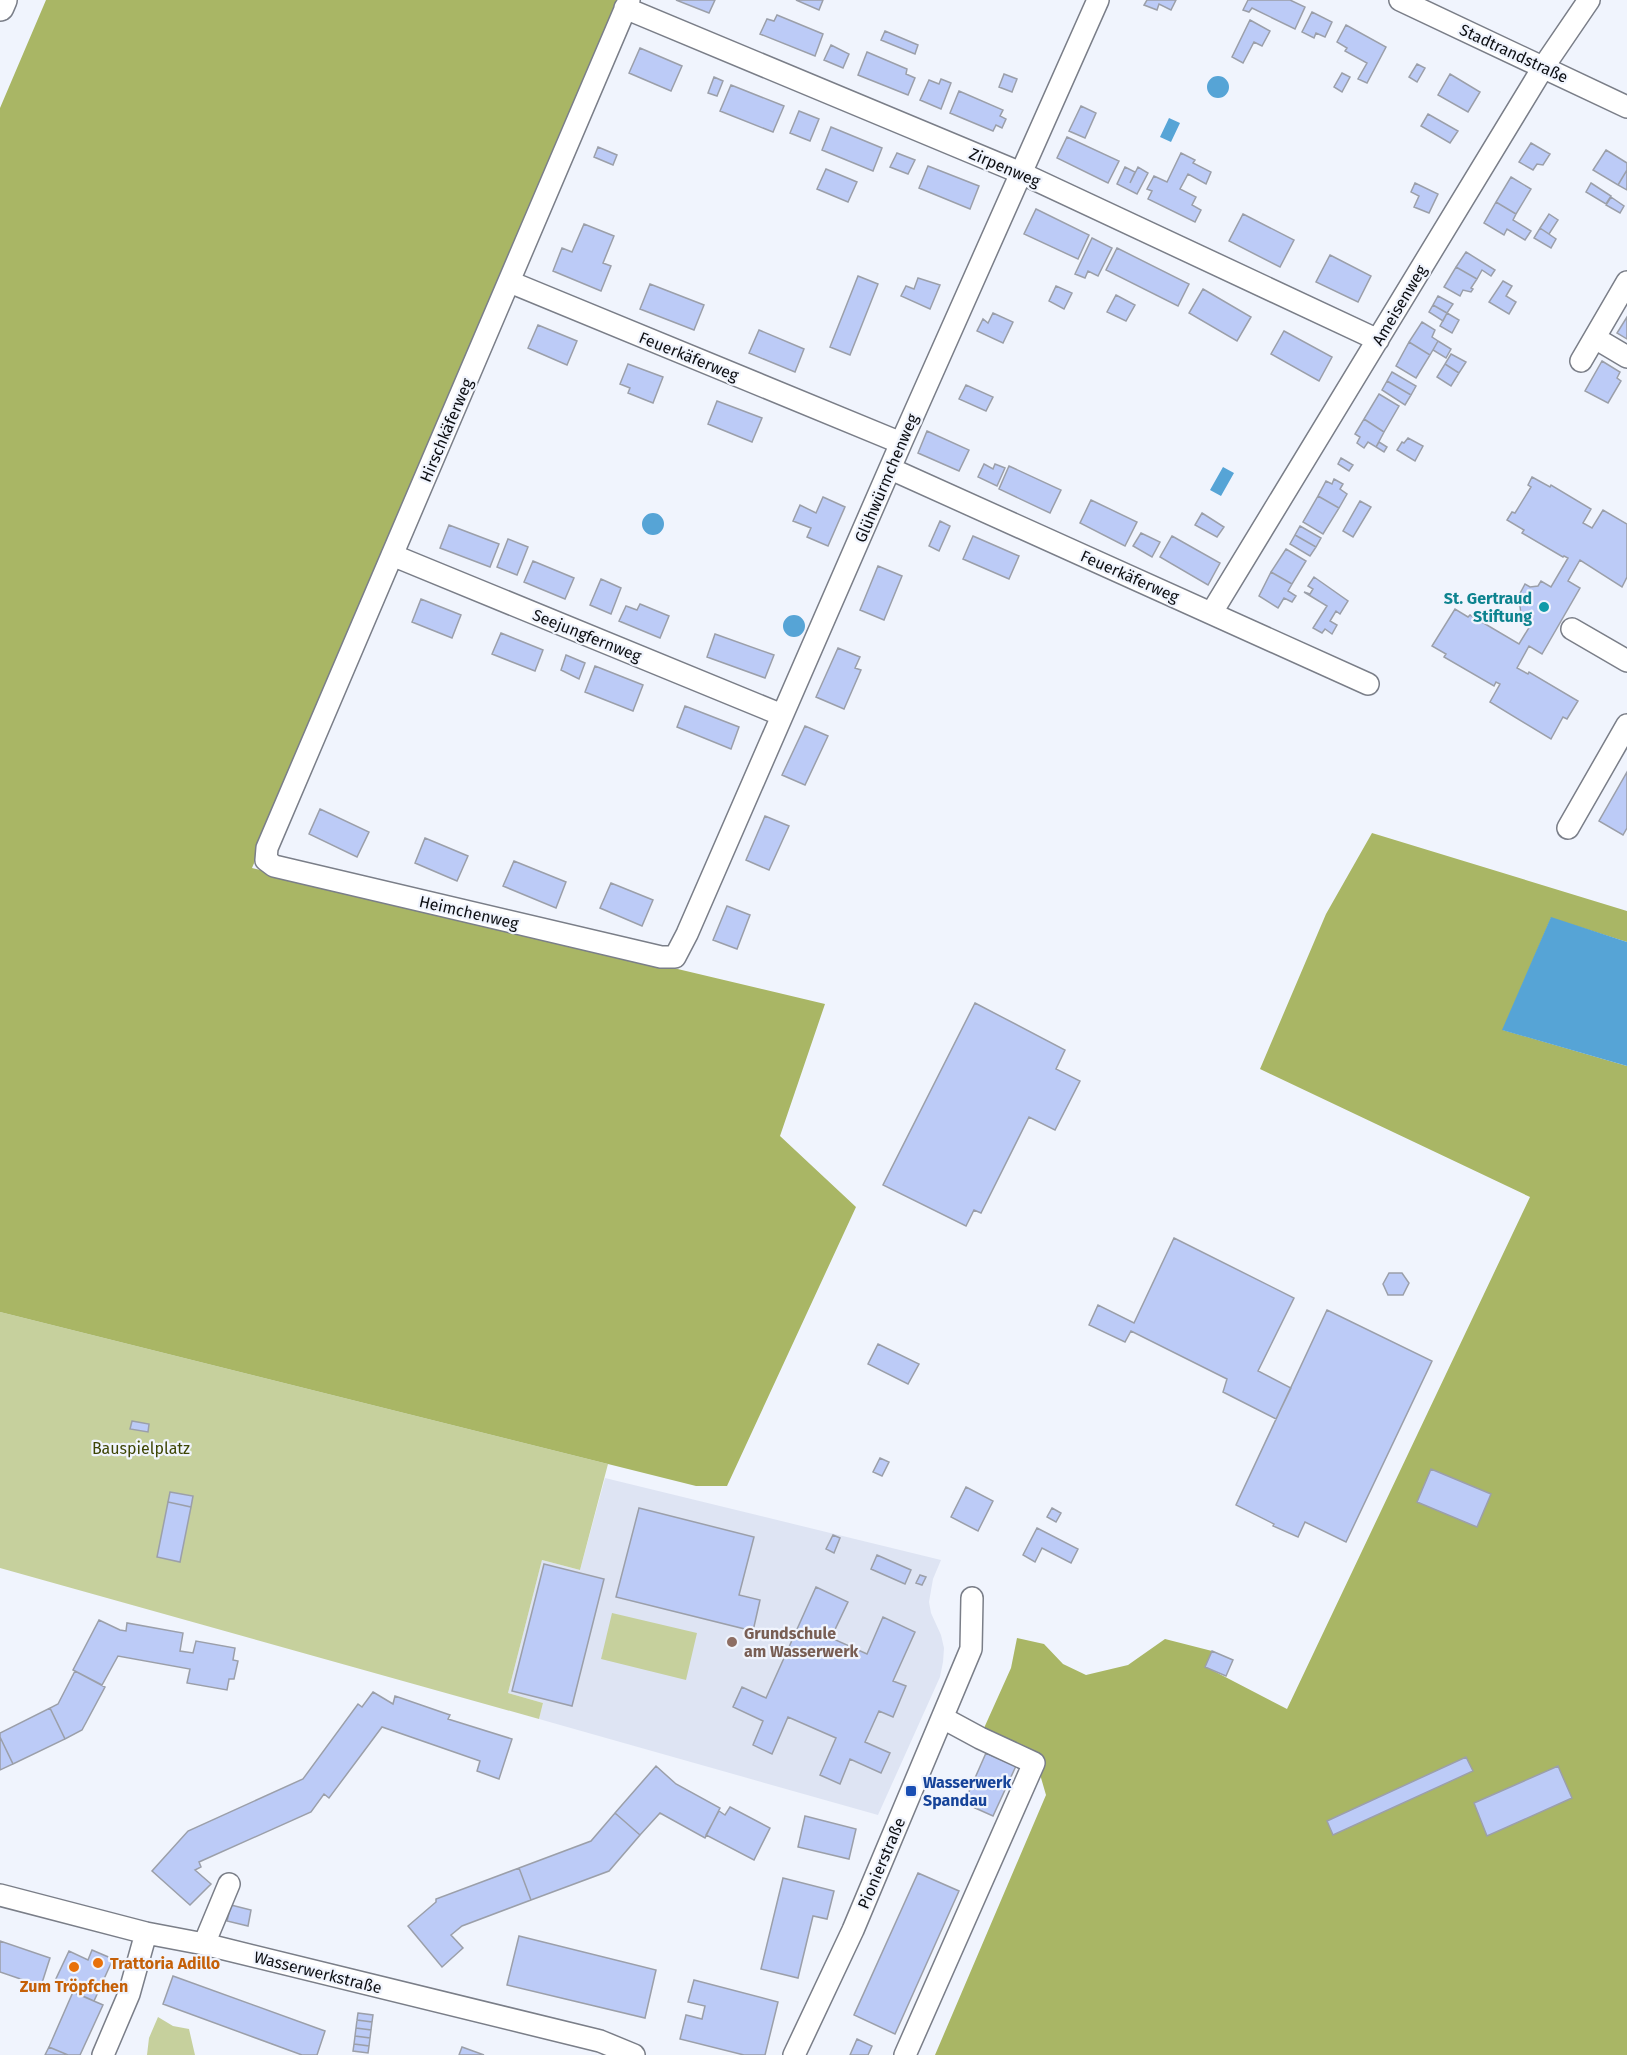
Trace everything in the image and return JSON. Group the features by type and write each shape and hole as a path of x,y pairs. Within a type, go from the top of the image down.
{"main road":[{"path":"0,8 3,0"}],"street":[{"name":"Glühwürmchenweg","path":"675,957 1098,0"},
{"name":"Stadtrandstraße","path":"1400,0 1627,107"},
{"name":"Ameisenweg","path":"1212,612 1544,66 1589,0"},
{"name":"Zirpenweg","path":"627,4 1021,173 1378,339"},
{"name":"Hirschkäferweg","path":"266,860 267,848 627,4"},
{"name":"Feuerkäferweg","path":"510,282 901,443"},
{"path":"1581,361 1627,282"},
{"path":"1595,338 1627,357"},
{"name":"Feuerkäferweg","path":"891,469 1368,684"},
{"name":"Seejungfernweg","path":"392,555 782,715"},
{"path":"1572,629 1627,661"},
{"path":"1568,828 1627,725"},
{"name":"Heimchenweg","path":"266,860 274,866 662,957 675,957"},
{"name":"Pionierstraße","path":"794,2055 853,1930 971,1649 972,1598"},
{"path":"905,2055 1034,1763 943,1718"},
{"path":"204,1944 229,1884"},
{"name":"Wasserwerkstraße","path":"0,1895 146,1933 204,1944 600,2041 634,2055"},
{"path":"103,2055 129,1994 146,1933"}],"shaded area":[{"name":"Grundschule am Wasserwerk","path":"605,1478 941,1560 933,1579 929,1602 944,1648 940,1677 878,1815 539,1719 543,1703 508,1693 542,1560 580,1570"}],"green space":[{"path":"46,0 620,0 252,868 825,1004 780,1136 856,1207 727,1486 696,1486 0,1312 0,108"},
{"path":"1372,833 1627,911 1627,942 1551,918 1503,1030 1627,1066 1627,2055 935,2055 1046,1795 1037,1764 980,1737 1011,1668 1017,1638 1044,1644 1063,1664 1086,1675 1128,1665 1165,1639 1212,1651 1206,1667 1287,1709 1530,1197 1260,1069 1326,914"},
{"name":"Bauspielplatz","path":"0,1312 608,1464 580,1570 542,1560 508,1693 543,1703 539,1719 0,1568"},
{"path":"612,1613 697,1633 686,1680 601,1659"},
{"path":"158,2017 173,2026 189,2029 195,2055 147,2055 149,2038"}],"water":[{"path":"1218,76 1228,83 1229,87 1222,97 1218,98 1208,91 1207,87 1214,77"},
{"path":"1169,118 1180,123 1171,142 1160,137"},
{"path":"1223,467 1234,473 1221,496 1210,490"},
{"path":"653,513 661,516 664,524 661,532 653,535 645,532 642,524 645,516"},
{"path":"794,615 802,618 805,626 802,634 794,637 786,634 783,626 786,618"},
{"path":"1551,917 1627,942 1627,1066 1502,1030"}],"building":[{"path":"676,0 715,0 709,13"},
{"path":"796,0 823,0 819,10"},
{"path":"1147,0 1176,0 1171,10 1159,4 1157,10 1144,5"},
{"path":"1248,0 1290,0 1305,7 1295,29 1252,8 1249,12 1243,10"},
{"path":"1312,12 1332,22 1325,37 1316,33 1314,38 1302,32"},
{"path":"777,15 823,34 815,56 760,34 767,19 774,21"},
{"path":"1250,20 1270,31 1262,46 1254,42 1243,63 1232,57"},
{"path":"1346,25 1386,47 1367,83 1358,79 1367,63 1345,51 1347,48 1337,42"},
{"path":"885,31 918,45 915,54 881,40"},
{"path":"831,45 849,54 843,68 824,60"},
{"path":"640,48 682,66 671,91 629,73"},
{"path":"867,52 907,69 906,74 915,78 908,95 858,75"},
{"path":"1417,64 1425,68 1417,82 1409,77"},
{"path":"1342,73 1350,77 1342,92 1334,87"},
{"path":"1004,74 1017,79 1012,92 999,87"},
{"path":"1450,74 1480,92 1468,112 1438,95"},
{"path":"714,77 723,81 717,96 708,93"},
{"path":"941,79 951,83 941,109 920,100 929,80 939,84"},
{"path":"731,85 784,106 773,132 720,111"},
{"path":"959,91 1003,110 1000,116 1006,119 1002,128 996,125 993,131 950,113"},
{"path":"1081,106 1096,113 1085,138 1069,131"},
{"path":"799,111 819,119 810,141 790,133"},
{"path":"1428,114 1458,131 1450,143 1421,126"},
{"path":"831,127 882,148 873,171 822,150"},
{"path":"1067,137 1119,161 1108,183 1057,158"},
{"path":"1531,143 1550,154 1543,165 1537,164 1533,170 1519,162"},
{"path":"598,147 617,155 613,165 594,157"},
{"path":"1606,150 1627,163 1627,170 1618,185 1593,170"},
{"path":"897,153 915,160 908,174 890,167"},
{"path":"1181,153 1195,160 1193,163 1211,172 1206,184 1188,174 1180,189 1196,197 1192,205 1201,210 1195,222 1148,199 1152,191 1147,189 1154,176 1167,182"},
{"path":"928,166 979,186 970,209 919,188"},
{"path":"1125,167 1135,172 1130,183 1138,167 1148,173 1137,194 1117,184"},
{"path":"826,169 857,182 848,202 817,189"},
{"path":"1627,170 1627,190 1618,185"},
{"path":"1511,177 1531,189 1516,214 1496,202"},
{"path":"1415,183 1438,194 1429,213 1414,207 1419,196 1411,192"},
{"path":"1591,183 1611,196 1606,204 1586,192"},
{"path":"1611,197 1624,206 1620,213 1606,205"},
{"path":"1496,202 1516,214 1513,220 1531,231 1525,240 1507,229 1504,235 1484,223"},
{"path":"1036,209 1089,235 1078,259 1024,234"},
{"path":"1243,214 1294,240 1280,267 1229,241"},
{"path":"1549,214 1558,220 1549,234 1540,228"},
{"path":"584,224 614,236 603,263 611,266 601,291 553,271 562,248 572,252"},
{"path":"1540,228 1556,239 1551,248 1534,238"},
{"path":"1092,238 1112,248 1098,276 1088,271 1085,278 1075,274"},
{"path":"1117,248 1189,284 1178,306 1106,270"},
{"path":"1466,252 1495,270 1491,276 1482,270 1477,279 1456,267"},
{"path":"1330,255 1371,276 1358,302 1316,282"},
{"path":"1456,267 1477,279 1471,292 1463,290 1460,296 1444,287"},
{"path":"858,276 878,284 850,355 830,347"},
{"path":"918,278 940,285 930,309 901,296 906,286 914,289"},
{"path":"1503,281 1512,286 1506,296 1516,302 1509,314 1489,302"},
{"path":"650,284 704,305 694,330 640,309"},
{"path":"1056,286 1072,293 1064,309 1049,301"},
{"path":"1203,289 1251,317 1237,341 1189,313"},
{"path":"1116,295 1135,305 1126,321 1107,312"},
{"path":"1438,296 1453,304 1447,313 1433,305"},
{"path":"1433,305 1447,313 1443,321 1429,312"},
{"path":"993,313 1013,322 1003,343 977,331 983,319 988,323"},
{"path":"1447,313 1459,320 1452,333 1440,326"},
{"path":"1627,317 1627,339 1617,333"},
{"path":"1422,322 1435,330 1432,337 1438,341 1430,355 1409,342"},
{"path":"538,325 577,341 567,365 528,348"},
{"path":"759,330 804,349 795,372 749,353"},
{"path":"1284,331 1332,357 1319,381 1271,354"},
{"path":"1438,341 1451,349 1446,358 1433,350"},
{"path":"1409,342 1430,355 1416,378 1396,366"},
{"path":"1451,354 1466,362 1459,373 1445,364"},
{"path":"1602,361 1620,372 1617,378 1621,381 1608,403 1585,391"},
{"path":"628,364 663,377 653,403 628,393 630,388 620,384"},
{"path":"1445,364 1459,373 1451,386 1437,377"},
{"path":"1392,372 1416,386 1411,395 1387,381"},
{"path":"1387,381 1411,395 1405,405 1382,390"},
{"path":"966,385 993,397 986,411 959,399"},
{"path":"1379,394 1399,406 1384,432 1364,419"},
{"path":"717,401 762,418 752,442 708,424"},
{"path":"1364,419 1384,432 1376,447 1368,442 1364,448 1357,443 1360,437 1355,434"},
{"path":"927,431 969,450 959,471 918,453"},
{"path":"1408,438 1423,446 1415,461 1397,450"},
{"path":"1379,442 1387,447 1384,452 1376,447"},
{"path":"1341,458 1353,465 1349,471 1338,464"},
{"path":"984,464 993,469 995,464 1005,468 997,486 978,477"},
{"path":"1009,466 1061,490 1050,513 999,489"},
{"name":"St. Gertraud Stiftung","path":"1532,477 1550,487 1551,485 1591,509 1583,523 1592,528 1603,510 1627,524 1627,577 1622,587 1580,560 1568,581 1580,588 1542,654 1529,646 1517,668 1528,674 1529,672 1578,701 1567,719 1563,717 1551,739 1490,702 1500,684 1496,682 1494,686 1444,657 1446,654 1432,646 1455,609 1468,617 1470,615 1519,644 1530,626 1519,619 1520,606 1515,603 1525,584 1530,587 1538,586 1541,581 1551,587 1568,558 1522,533 1524,530 1507,520 1512,512 1515,513 1531,487 1528,485"},
{"path":"1334,479 1343,484 1340,489 1347,494 1339,508 1318,496 1326,481 1332,484"},
{"path":"1318,496 1339,508 1323,534 1303,522"},
{"path":"823,497 845,507 828,546 807,537 811,528 793,521 800,505 816,513"},
{"path":"1091,500 1137,522 1125,546 1080,523"},
{"path":"1360,501 1371,507 1353,537 1343,531"},
{"path":"1202,513 1224,527 1217,537 1195,525"},
{"path":"940,521 950,526 939,551 929,546"},
{"path":"449,525 499,544 490,567 440,548"},
{"path":"1300,526 1321,538 1316,547 1295,535"},
{"path":"1141,533 1160,542 1152,557 1133,546"},
{"path":"1295,535 1316,547 1310,556 1290,544"},
{"path":"973,536 1019,556 1009,579 963,559"},
{"path":"1172,536 1220,563 1208,585 1160,557"},
{"path":"508,539 528,547 517,575 497,567"},
{"path":"1286,549 1306,561 1292,584 1271,572"},
{"path":"533,561 574,578 565,599 524,582"},
{"path":"878,566 902,576 884,620 860,610"},
{"path":"1271,572 1292,584 1288,591 1296,596 1292,602 1284,598 1278,608 1259,596"},
{"path":"1314,577 1348,601 1340,614 1336,611 1330,621 1337,625 1332,634 1325,629 1322,633 1313,628 1327,606 1304,592 1310,594 1313,589 1308,586"},
{"path":"601,579 621,588 611,614 590,605"},
{"path":"421,599 461,615 452,638 412,622"},
{"path":"640,604 669,616 660,638 619,621 626,606 637,610"},
{"path":"501,633 543,650 535,671 492,654"},
{"path":"715,634 774,655 765,678 707,657"},
{"path":"838,648 860,657 855,668 861,670 844,709 816,697"},
{"path":"566,655 585,663 579,679 561,670"},
{"path":"595,666 643,685 633,711 585,692"},
{"path":"685,706 739,727 731,749 677,727"},
{"path":"805,726 828,736 805,785 782,775"},
{"path":"1627,772 1627,828 1623,835 1599,821"},
{"path":"320,809 369,832 357,857 309,834"},
{"path":"765,816 789,826 769,870 746,860"},
{"path":"425,838 468,856 457,881 415,863"},
{"path":"514,861 566,882 556,908 503,886"},
{"path":"611,883 653,900 642,926 600,908"},
{"path":"727,906 750,915 737,949 713,940"},
{"path":"975,1003 1065,1050 1056,1069 1080,1081 1055,1130 1029,1117 981,1213 974,1210 966,1226 883,1185"},
{"path":"1174,1238 1294,1298 1258,1371 1291,1388 1276,1419 1223,1392 1227,1379 1131,1331 1125,1342 1089,1325 1098,1305 1134,1323"},
{"path":"1389,1273 1402,1273 1409,1283 1403,1295 1388,1295 1383,1284"},
{"path":"1327,1310 1432,1361 1346,1542 1305,1522 1298,1537 1236,1505"},
{"path":"878,1344 919,1364 908,1384 868,1364"},
{"path":"132,1421 149,1424 148,1432 130,1429"},
{"path":"880,1458 889,1462 882,1476 873,1472"},
{"path":"1431,1469 1491,1494 1477,1527 1417,1502"},
{"path":"966,1487 993,1501 978,1531 951,1517"},
{"path":"170,1492 193,1496 191,1507 168,1502"},
{"path":"168,1502 191,1507 180,1562 157,1557"},
{"path":"639,1508 754,1537 739,1595 760,1600 753,1631 616,1597"},
{"path":"1052,1508 1061,1513 1056,1522 1047,1517"},
{"path":"1037,1528 1078,1549 1071,1563 1042,1548 1035,1562 1023,1555"},
{"path":"833,1535 840,1538 834,1553 826,1549"},
{"path":"877,1555 911,1570 905,1584 871,1569"},
{"path":"544,1564 604,1579 572,1706 512,1691"},
{"path":"920,1575 926,1577 922,1585 916,1583"},
{"path":"816,1587 848,1602 831,1638 867,1654 883,1617 915,1632 893,1681 906,1686 893,1717 879,1711 865,1742 890,1753 881,1773 850,1759 840,1784 820,1775 836,1738 788,1717 772,1754 753,1745 763,1721 733,1707 742,1687 766,1698"},
{"path":"99,1620 126,1631 127,1623 183,1633 180,1651 193,1653 196,1641 235,1648 233,1660 238,1661 234,1679 229,1679 227,1690 187,1683 190,1669 118,1656 102,1685 73,1670"},
{"path":"1212,1651 1233,1660 1226,1676 1205,1667"},
{"path":"75,1671 105,1687 82,1730 65,1739 50,1708 58,1704"},
{"path":"373,1692 393,1704 395,1696 450,1715 448,1719 512,1739 499,1779 477,1771 480,1761 382,1727 329,1798 324,1794 311,1812 199,1862 201,1867 195,1870 211,1884 190,1905 152,1871 188,1831 303,1779 358,1704 362,1707"},
{"path":"50,1708 65,1739 13,1764 0,1733"},
{"path":"0,1737 13,1764 0,1770"},
{"path":"986,1753 1016,1766 993,1816 964,1803"},
{"path":"1466,1757 1473,1771 1333,1835 1327,1821"},
{"path":"656,1766 676,1784 720,1808 705,1838 660,1813 640,1835 615,1813"},
{"path":"1558,1766 1572,1798 1487,1836 1474,1803"},
{"path":"730,1807 770,1828 754,1860 706,1835 719,1811 725,1815"},
{"path":"615,1813 640,1835 609,1871 531,1900 519,1868 591,1841"},
{"path":"805,1816 856,1829 849,1859 798,1847"},
{"path":"519,1868 531,1900 462,1926 451,1935 463,1948 442,1967 408,1926 436,1902 436,1899"},
{"path":"918,1873 959,1891 895,2034 854,2015"},
{"path":"783,1878 834,1891 827,1919 813,1916 798,1978 761,1969"},
{"path":"231,1905 251,1910 248,1926 227,1921"},
{"path":"519,1936 656,1970 645,2018 507,1985"},
{"path":"0,1941 50,1958 41,1986 0,1972"},
{"path":"92,1950 113,1959 94,2001 54,1983 69,1951 88,1960"},
{"path":"173,1976 325,2031 317,2055 302,2055 163,2004"},
{"path":"694,1980 778,2002 765,2055 744,2055 680,2039 686,2015 702,2019 705,2006 688,2002"},
{"path":"73,1992 103,2005 80,2055 68,2055 49,2047"},
{"path":"358,2013 373,2015 372,2022 357,2020"},
{"path":"357,2020 372,2022 371,2030 356,2028"},
{"path":"356,2028 371,2030 370,2038 355,2036"},
{"path":"355,2036 370,2038 369,2046 354,2044"},
{"path":"857,2039 872,2046 868,2055 850,2055"},
{"path":"354,2044 369,2046 368,2053 353,2051"},
{"path":"49,2047 68,2055 45,2055"},
{"path":"462,2047 484,2055 459,2055"}],"place":[{"name":"St. Gertraud Stiftung","path":"1544,607"},
{"name":"Grundschule am Wasserwerk","path":"732,1642"},
{"name":"Wasserwerk Spandau","path":"911,1791"},
{"name":"Trattoria Adillo","path":"98,1963"},
{"name":"Zum Tröpfchen","path":"74,1967"}]}
